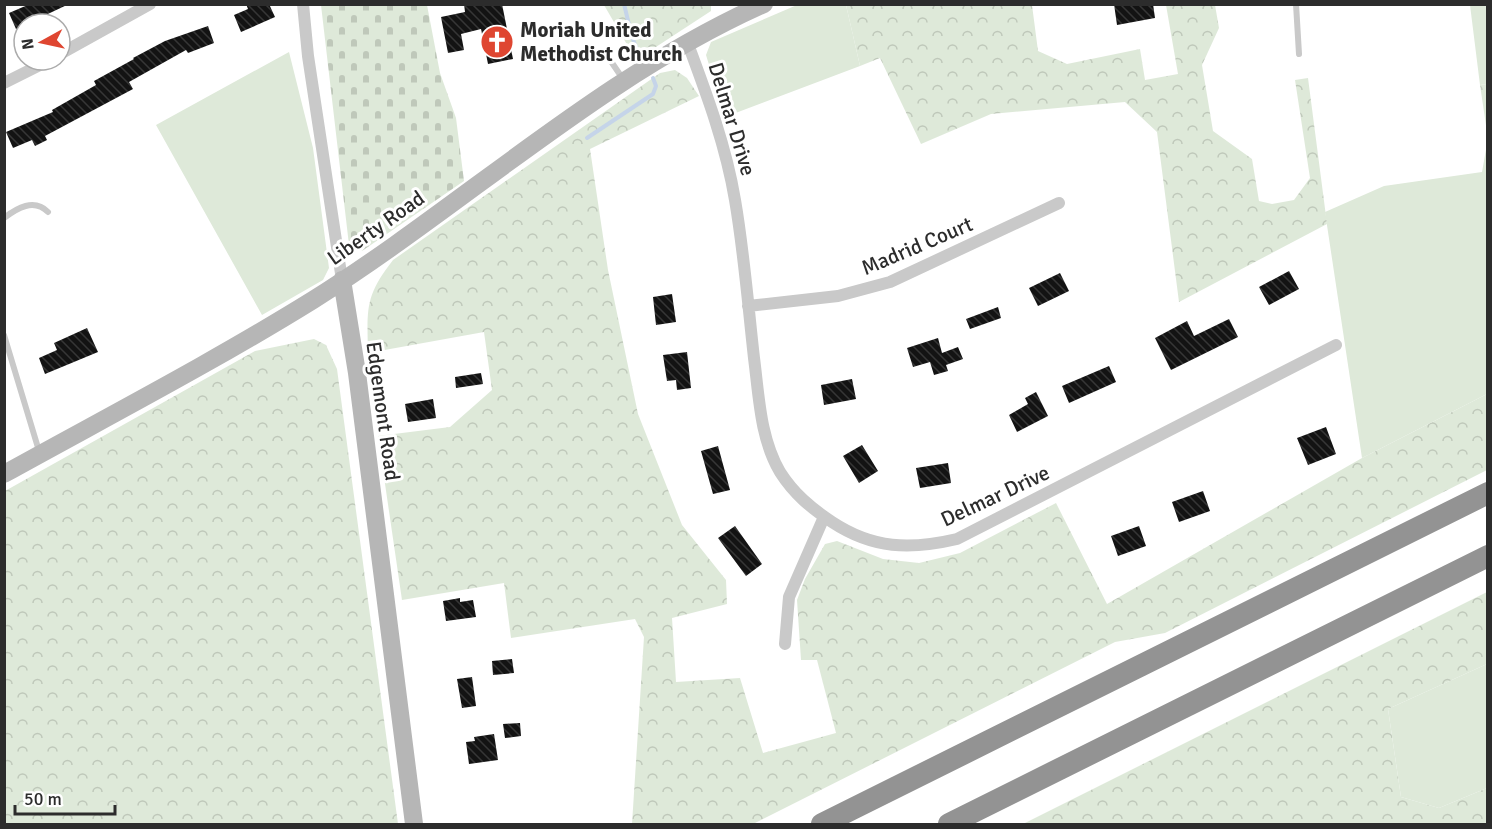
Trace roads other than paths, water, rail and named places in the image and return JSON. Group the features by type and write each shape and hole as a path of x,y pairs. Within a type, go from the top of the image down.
{"highway":[{"path":"822,825 1488,493"},
{"path":"949,825 1488,556"}],"street":[{"path":"72,47 150,4"},
{"name":"Edgemont Road","path":"303,4 308,56 357,373 414,825"},
{"name":"Liberty Road","path":"4,474 313,300 625,82 726,21 764,4"},
{"name":"Delmar Drive","path":"688,44 710,102 728,164 761,411 769,446 780,471 796,494 824,517 849,533 887,545 923,547 957,539 1336,345"},
{"path":"4,83 26,72"},
{"name":"Madrid Court","path":"748,306 838,296 873,288 1059,203"},
{"path":"785,644 791,589 824,517"}],"lane":[{"path":"1296,4 1299,54"},
{"path":"608,57 625,82"},
{"path":"4,218 25,206 35,204 42,206 48,212"},
{"path":"4,335 40,454"}],"waterway":[{"path":"624,4 632,37 639,54"},
{"path":"587,138 653,94 656,86 653,78"}],"place":[{"name":"Moriah United Methodist Church","path":"497,42"}]}
